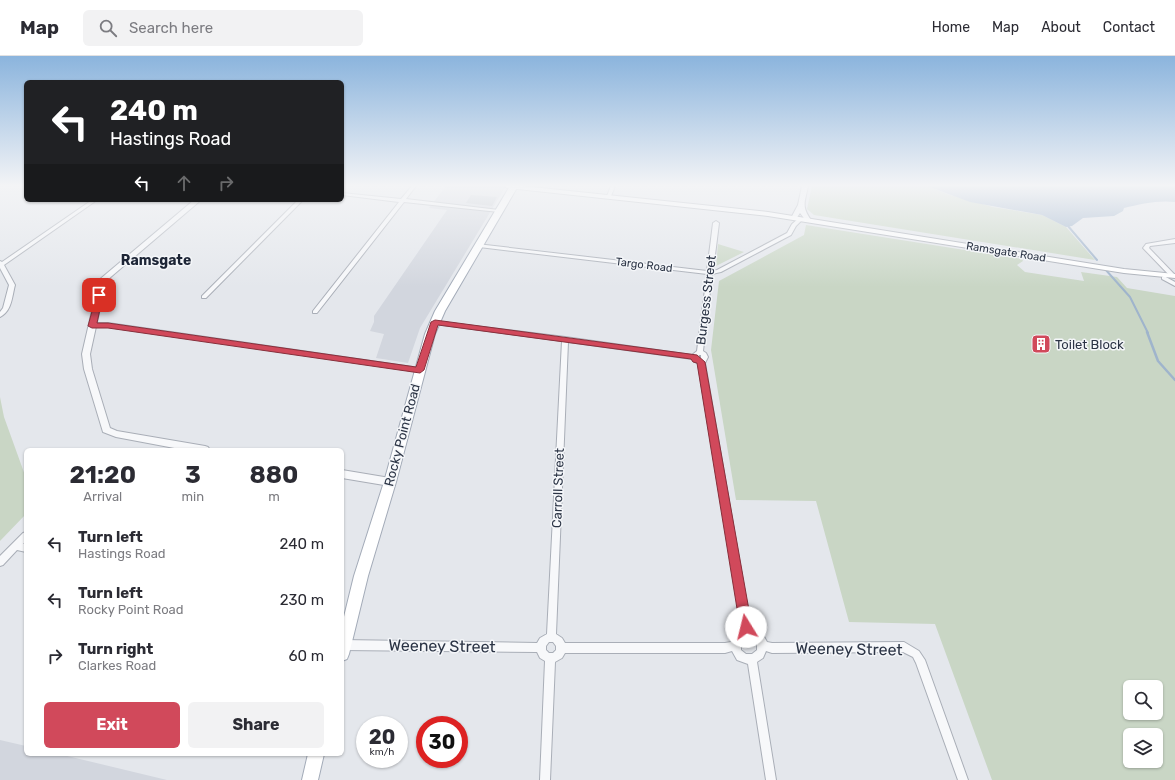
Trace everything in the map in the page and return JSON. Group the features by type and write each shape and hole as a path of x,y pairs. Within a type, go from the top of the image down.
{"main road":[{"name":"Rocky Point Road","path":"344,644 361,576 390,482 420,370 435,322 495,220"},
{"name":"Ramsgate Road","path":"797,220 1112,269 1174,277"},
{"name":"Ramsgate Road","path":"1124,270 1164,278 1174,277"},
{"path":"310,780 316,756"}],"street":[{"path":"0,315 7,306 12,285 1,264 66,220"},
{"path":"175,220 103,280 86,354 86,361 106,430 116,434 194,448"},
{"path":"204,297 280,220"},
{"path":"315,312 387,220"},
{"name":"Targo Road","path":"479,246 710,273 719,271 789,234 797,220"},
{"name":"Burgess Street","path":"716,223 710,273 696,360 701,362 747,633"},
{"path":"1174,277 1146,248 1148,245 1175,241"},
{"path":"1164,278 1175,284"},
{"path":"435,322 697,355"},
{"path":"92,326 108,325 420,370"},
{"name":"Carroll Street","path":"551,637 565,339"},
{"path":"344,474 390,482"},
{"path":"0,562 24,537"},
{"path":"15,546 24,548"},
{"path":"747,633 759,638 763,646 762,654 752,660 739,654 736,646 737,638 747,633"},
{"path":"551,637 559,641 561,648 558,655 550,658 543,655 540,648 543,641 551,637"},
{"path":"561,648 725,648 736,646"},
{"name":"Weeney Street","path":"763,646 772,648 904,647 916,654 924,670 963,780"},
{"name":"Weeney Street","path":"344,648 540,648"},
{"path":"545,780 550,658"},
{"path":"752,660 771,780"}],"shaded area":[{"path":"440,220 486,220 420,328 408,363 376,358 384,334 370,331 374,322 374,316"},
{"path":"0,740 24,746 24,756 67,756 167,780 0,780"}],"green space":[{"path":"844,220 1052,220 1066,227 1095,260"},
{"path":"806,225 1022,259 1023,261 1017,265 1025,272 1084,281 1081,272 1117,277 1127,288 1175,296 1175,780 992,780 935,624 849,622 816,501 736,500 711,350 719,281 804,235"},
{"path":"718,244 744,252 716,266"},
{"path":"0,397 4,417 24,472 24,516 0,541"}],"water":[{"path":"1052,220 1081,220 1072,226 1066,227"}],"waterway":[{"path":"1068,226 1097,260"},
{"path":"1105,269 1130,297 1148,333"},
{"path":"1147,332 1158,361 1175,380"}],"place":[{"name":"Toilet Block","path":"1041,344"}],"district":[{"name":"Ramsgate","path":"156,260"}],"route":[{"path":"99,295 92,326 108,325 420,370 435,322 694,356 696,360 701,362 746,627"}]}
